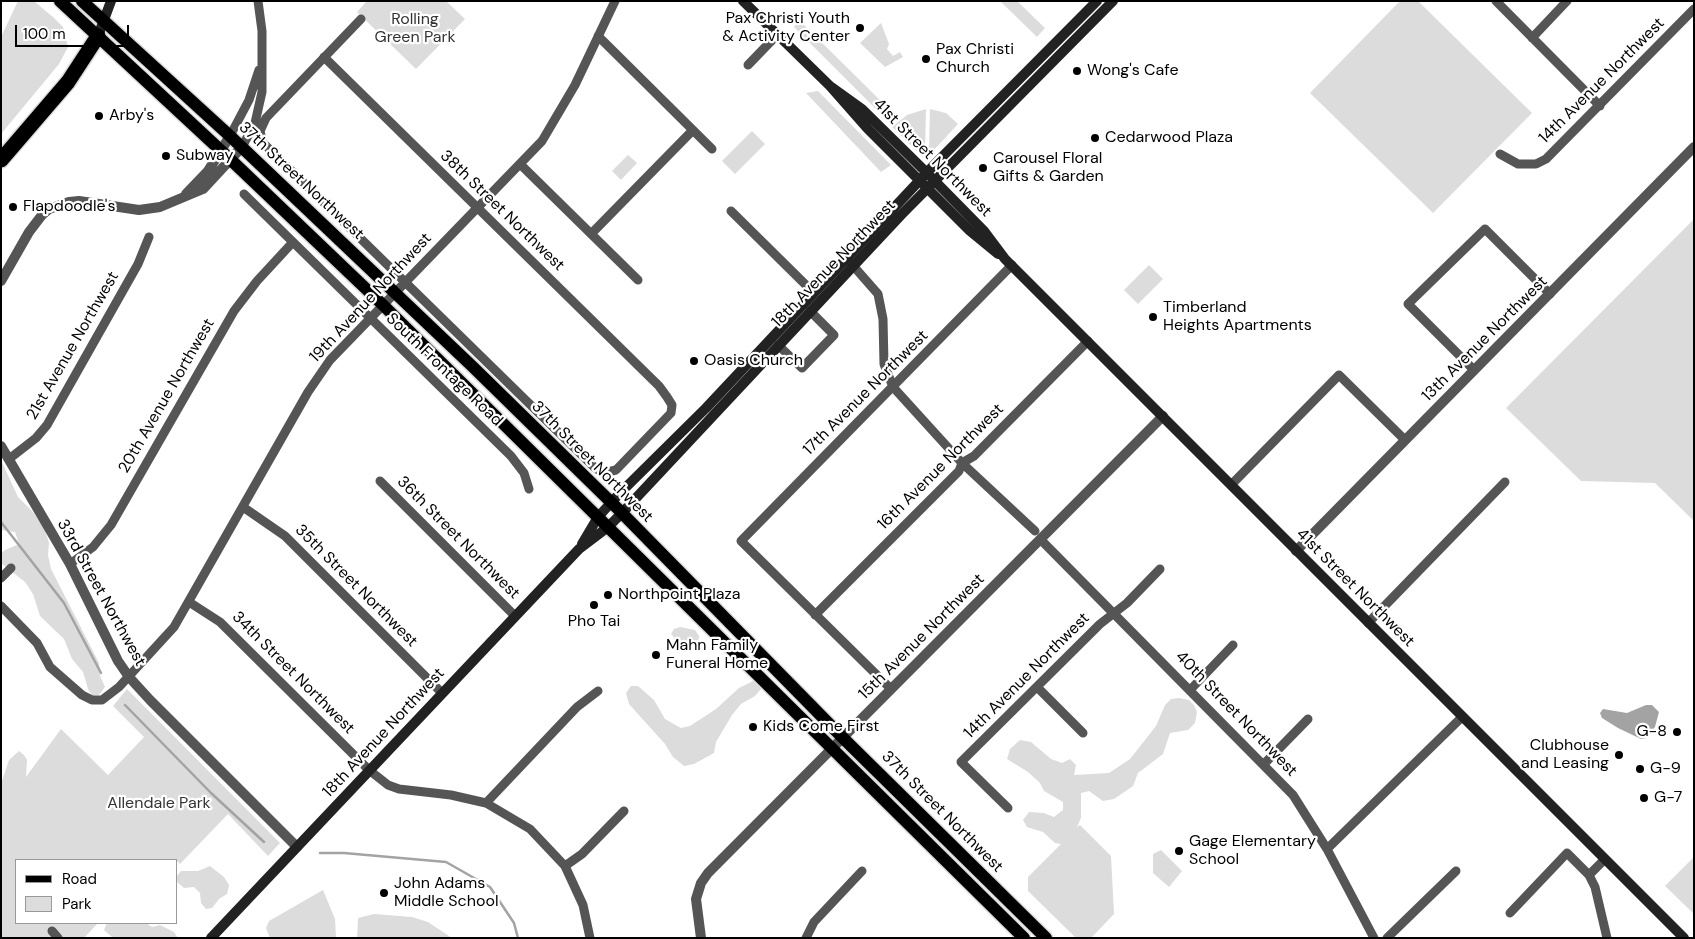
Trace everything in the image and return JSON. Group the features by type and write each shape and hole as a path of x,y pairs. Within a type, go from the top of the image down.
{"highway":[{"path":"1,160 68,82 98,36"}],"main road":[{"name":"37th Street Northwest","path":"60,1 232,160 383,305 1024,938"},
{"name":"37th Street Northwest","path":"82,1 242,147 395,292 622,513 842,737 1046,938"},
{"path":"98,36 112,1"},
{"name":"41st Street Northwest","path":"743,1 830,86 868,115 923,177 984,231 1009,262 1684,938"},
{"name":"18th Avenue Northwest","path":"211,938 579,549 608,527 622,513 810,311 923,177 1097,1"},
{"name":"18th Avenue Northwest","path":"579,549 598,517 706,408 814,293 932,186 1112,1"}],"street":[{"path":"1,281 29,232 42,215 50,209 69,202 79,201 126,209 156,208 203,189 232,160 242,147 260,106 262,92 260,65 262,31 258,1"},
{"name":"19th Avenue Northwest","path":"1,606 37,643 54,671 87,698 98,701 106,699 129,677 169,634 320,374 330,360 521,165 546,134 574,85 615,1"},
{"path":"1496,1 1600,106"},
{"path":"1532,38 1568,1"},
{"name":"14th Avenue Northwest","path":"1500,154 1518,164 1536,164 1555,152 1694,9"},
{"path":"361,19 266,118 260,131 263,143 405,283"},
{"path":"748,65 777,35"},
{"path":"598,36 712,149"},
{"name":"38th Street Northwest","path":"324,57 659,386 672,405 668,417 616,470 603,473 594,468 405,283"},
{"path":"184,197 208,171 230,136 249,100 260,65"},
{"path":"591,234 693,130"},
{"name":"13th Avenue Northwest","path":"1296,551 1694,147"},
{"path":"521,165 638,280"},
{"name":"South Frontage Road","path":"244,194 511,456 524,473 529,489"},
{"path":"731,211 814,293"},
{"path":"1474,370 1408,304 1485,229 1550,294"},
{"name":"21st Avenue Northwest","path":"9,459 36,438 46,425 138,264 149,237"},
{"name":"20th Avenue Northwest","path":"70,564 93,547 111,525 234,310 256,281 293,242"},
{"name":"40th Street Northwest","path":"850,262 878,294 883,319 884,364 893,387 962,463 1191,689 1300,803 1327,849 1374,938"},
{"name":"17th Avenue Northwest","path":"815,615 740,541 893,387 1009,262"},
{"path":"778,345 802,368 834,335 810,311"},
{"name":"16th Avenue Northwest","path":"815,615 958,471 962,463 974,456 1088,341"},
{"path":"1231,485 1339,375 1405,440"},
{"name":"15th Avenue Northwest","path":"701,938 696,899 703,879 1038,536 1163,416"},
{"name":"33rd Street Northwest","path":"1,446 70,564 118,661 129,677 297,847"},
{"name":"36th Street Northwest","path":"380,480 515,616"},
{"path":"1368,623 1506,482"},
{"name":"35th Street Northwest","path":"243,507 285,536 442,693"},
{"path":"1,578 11,568"},
{"name":"14th Avenue Northwest","path":"1008,808 961,762 1160,569"},
{"name":"34th Street Northwest","path":"189,602 220,622 369,770 393,788 451,795 486,803 530,828 565,866 583,905 590,938"},
{"path":"815,615 891,688"},
{"path":"1191,689 1233,645"},
{"path":"1037,687 1083,733"},
{"path":"486,803 577,707 598,691"},
{"path":"1327,849 1462,717"},
{"path":"1264,764 1308,719"},
{"path":"565,866 582,854 624,811"},
{"path":"1510,913 1567,853 1590,875 1595,887 1607,938"},
{"path":"1590,875 1604,859"},
{"path":"806,938 814,922 862,871"},
{"path":"1387,938 1456,871"}],"green space":[{"path":"18,1 34,1 54,18 63,27 68,47 59,64 1,134 1,37"},
{"name":"Rolling Green Park","path":"367,1 446,1 465,19 416,69 357,12"},
{"path":"1000,1 1017,1 1045,28 1037,37"},
{"path":"1400,1 1418,1 1532,113 1433,213 1310,93"},
{"path":"799,20 891,111 884,117 794,27"},
{"path":"881,23 889,44 887,49 893,56 900,52 903,57 885,67 860,43"},
{"path":"818,91 891,165 881,172 806,93"},
{"path":"926,109 925,155 923,157 892,127 907,115"},
{"path":"930,109 946,113 958,124 931,153 929,151"},
{"path":"752,131 765,144 735,174 722,161"},
{"path":"628,155 637,163 621,180 612,171"},
{"path":"1694,219 1694,521 1655,483 1581,481 1506,408"},
{"path":"1149,265 1163,279 1138,304 1124,290"},
{"path":"1,460 18,497 33,512 45,530 49,543 48,555 51,569 99,663 100,676 105,687 99,695 92,696 83,672 72,659 64,639 40,616 33,594 25,582 1,563 1,553 19,544 15,532 1,530"},
{"path":"680,627 695,630 699,636 698,644 694,648 682,647 671,634 674,629"},
{"path":"755,680 761,689 755,696 741,704 732,715 716,742 714,753 694,764 684,766 673,757 665,744 629,704 626,693 631,686 638,686 654,700 665,719 681,728 690,726 716,709 739,688"},
{"name":"Allendale Park","path":"127,689 280,843 268,856 228,814 180,864 178,859 15,859 15,924 97,924 84,938 1,938 1,784 9,760 19,751 24,755 27,760 26,777 61,729 108,775 144,737 113,706"},
{"path":"1171,699 1189,700 1194,705 1197,712 1195,723 1188,730 1170,733 1163,754 1138,773 1133,786 1114,799 1103,801 1089,791 1081,793 1081,818 1077,827 1080,825 1111,856 1114,914 1091,938 1076,938 1028,891 1028,877 1061,844 1055,843 1043,832 1027,827 1023,820 1029,812 1044,813 1054,817 1063,810 1063,802 1044,791 1040,783 1028,772 1007,759 1010,749 1020,740 1031,742 1051,759 1062,763 1070,759 1076,765 1074,775 1109,773 1130,759 1156,726 1165,705"},
{"path":"1161,850 1182,871 1169,887 1153,873 1153,854"},
{"path":"1694,857 1694,914 1665,886"},
{"path":"210,866 224,877 229,885 227,894 219,899 212,908 206,909 201,903 200,893 194,887 184,888 178,883 178,875 181,871 198,871"},
{"path":"323,890 335,919 336,938 270,938 266,928 269,921"},
{"path":"374,914 412,917 428,922 452,938 357,938 358,918"},
{"path":"107,924 148,924 152,927 160,925 174,932 178,938 113,938 104,930"}],"shaded area":[{"path":"1646,705 1652,705 1659,712 1655,727 1647,738 1641,739 1618,728 1602,718 1600,713 1603,709 1627,713"}],"waterway":[{"path":"1,522 64,603 101,673"},
{"path":"125,705 211,793 264,842"},
{"path":"320,853 344,853 446,862 490,887 514,923 518,938"}],"place":[{"name":"Pax Christi Youth & Activity Center","path":"860,28"},
{"name":"Pax Christi Church","path":"926,59"},
{"name":"Wong's Cafe","path":"1077,71"},
{"name":"Arby's","path":"99,116"},
{"name":"Cedarwood Plaza","path":"1095,138"},
{"name":"Subway","path":"166,156"},
{"name":"Carousel Floral Gifts & Garden","path":"983,168"},
{"name":"Flapdoodle's","path":"13,207"},
{"name":"Timberland Heights Apartments","path":"1153,317"},
{"name":"Oasis Church","path":"694,361"},
{"name":"Northpoint Plaza","path":"608,595"},
{"name":"Pho Tai","path":"594,605"},
{"name":"Mahn Family Funeral Home","path":"656,655"},
{"name":"Kids Come First","path":"753,727"},
{"name":"G-8","path":"1677,732"},
{"name":"Clubhouse and Leasing","path":"1619,755"},
{"name":"G-9","path":"1640,769"},
{"name":"G-7","path":"1644,798"},
{"name":"Gage Elementary School","path":"1179,851"},
{"name":"John Adams Middle School","path":"384,893"}]}
